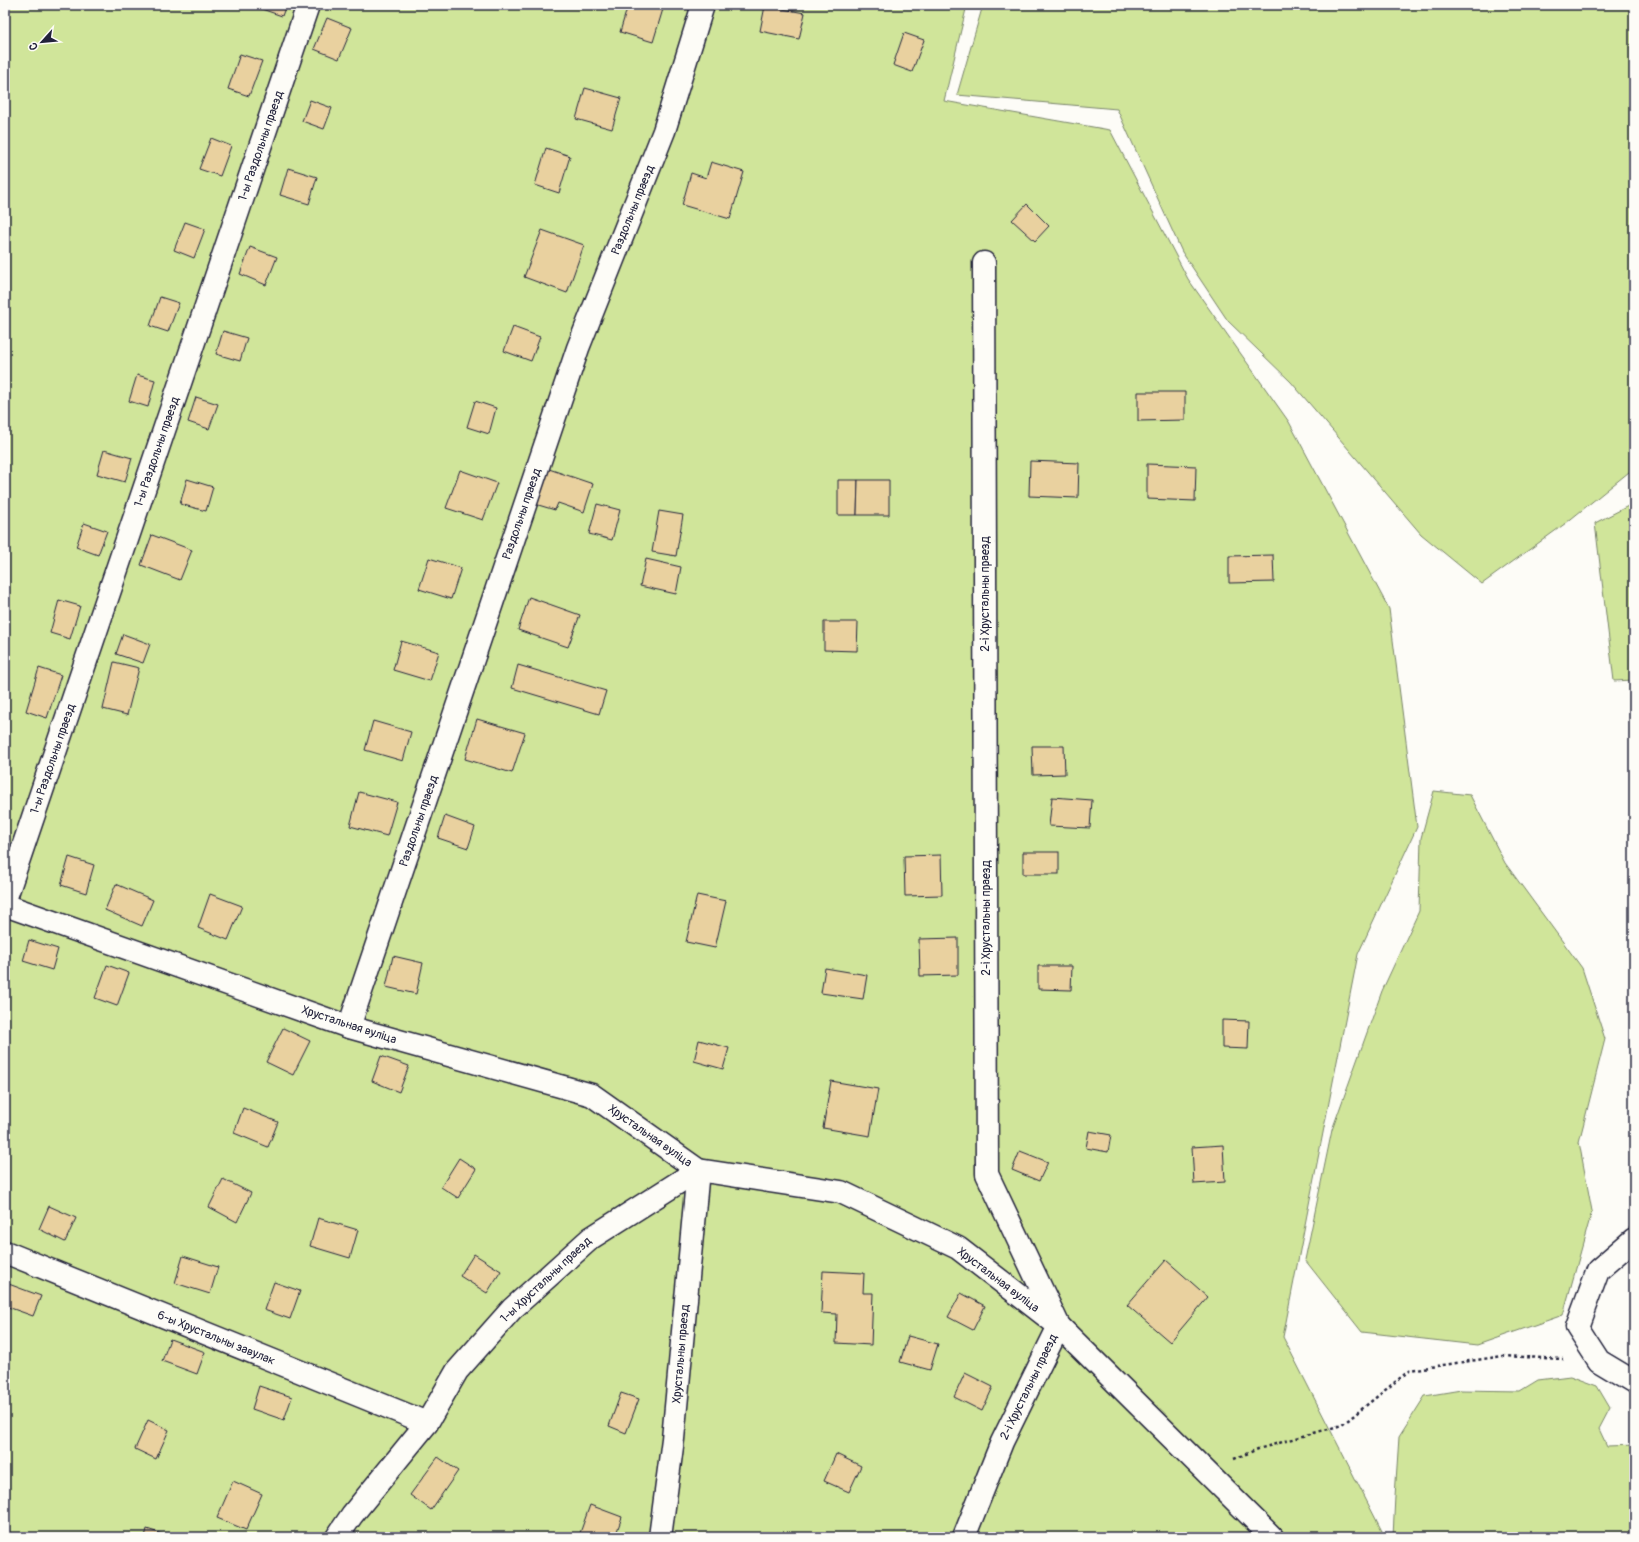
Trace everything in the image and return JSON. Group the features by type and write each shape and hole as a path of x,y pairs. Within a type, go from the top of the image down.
{"street":[{"name":"1-ы Раздольны праезд","path":"5,900 308,5"},
{"name":"Раздольны праезд","path":"349,1027 578,348 664,131 703,5"},
{"name":"2-і Хрустальны праезд","path":"964,1537 1002,1442 1059,1326 987,1174 984,263"},
{"name":"Хрустальная вуліца","path":"5,905 349,1027 592,1095 698,1170 841,1192 958,1248 1059,1326 1272,1537"},
{"name":"1-ы Хрустальны праезд","path":"337,1537 352,1515 427,1423 458,1371 512,1308 591,1238 698,1170"},
{"name":"Хрустальны праезд","path":"660,1537 673,1439 698,1170"},
{"path":"1634,1239 1598,1270 1577,1327 1599,1361 1634,1382"},
{"name":"6-ы Хрустальны завулак","path":"5,1252 427,1423"}],"path":[{"path":"1206,1470 1258,1449 1342,1425 1410,1370 1503,1356 1599,1361"}],"green space":[{"path":"5,5 967,5 944,101 1110,130 1188,279 1289,422 1389,609 1417,827 1358,954 1283,1337 1385,1537 5,1537"},
{"path":"983,5 1634,5 1634,468 1566,523 1482,584 1421,534 1291,382 1228,321 1182,252 1117,109 957,95"},
{"path":"1634,503 1634,680 1614,681 1595,523"},
{"path":"1434,791 1470,795 1505,863 1582,968 1605,1039 1579,1142 1592,1211 1563,1315 1477,1345 1362,1332 1305,1260 1332,1130 1382,991 1419,911 1421,838"},
{"path":"1570,1376 1597,1386 1610,1408 1599,1429 1607,1446 1634,1445 1634,1537 1393,1537 1399,1437 1425,1396 1461,1390 1520,1391 1538,1380"}],"building":[{"path":"250,5 286,5 282,16"},
{"path":"628,5 651,5 663,9 653,42 620,32"},
{"path":"765,6 805,13 799,39 760,31"},
{"path":"327,18 352,28 339,59 314,49"},
{"path":"904,33 924,40 912,72 893,65"},
{"path":"240,54 262,61 249,96 228,89"},
{"path":"585,88 621,98 612,129 576,119"},
{"path":"310,100 332,108 324,129 302,121"},
{"path":"211,138 231,146 220,176 199,169"},
{"path":"546,148 570,156 559,193 535,185"},
{"path":"711,162 744,172 730,219 682,205 691,173 706,178"},
{"path":"288,168 317,177 309,204 280,195"},
{"path":"1027,204 1049,226 1035,241 1012,220"},
{"path":"185,222 205,229 194,258 174,250"},
{"path":"542,230 584,245 567,293 524,277"},
{"path":"250,247 277,257 266,285 240,274"},
{"path":"160,297 179,303 168,332 150,326"},
{"path":"513,327 540,337 531,361 504,351"},
{"path":"223,331 247,338 240,361 216,354"},
{"path":"137,375 155,380 148,407 129,401"},
{"path":"1138,392 1185,392 1185,420 1138,421"},
{"path":"196,397 218,404 209,429 188,422"},
{"path":"475,401 496,408 489,434 467,427"},
{"path":"104,450 132,458 125,482 97,474"},
{"path":"1030,461 1079,463 1078,498 1029,496"},
{"path":"1147,464 1196,466 1195,501 1147,499"},
{"path":"546,468 593,484 584,512 558,503 555,510 535,504"},
{"path":"460,470 497,483 483,520 446,508"},
{"path":"187,479 213,487 206,511 180,504"},
{"path":"838,480 858,480 857,515 838,515"},
{"path":"858,480 889,480 889,515 857,515"},
{"path":"597,504 620,510 612,540 589,534"},
{"path":"659,511 683,515 676,556 652,552"},
{"path":"84,523 107,531 98,555 76,547"},
{"path":"152,535 192,550 180,580 141,565"},
{"path":"1273,555 1274,582 1229,583 1229,556"},
{"path":"429,558 461,568 451,599 419,589"},
{"path":"646,559 681,567 676,594 640,586"},
{"path":"529,597 580,615 568,647 518,630"},
{"path":"59,600 80,606 70,639 50,633"},
{"path":"824,622 858,622 857,651 824,650"},
{"path":"123,634 150,644 143,663 116,654"},
{"path":"401,641 439,652 430,681 393,670"},
{"path":"114,662 139,668 127,715 103,709"},
{"path":"518,665 606,691 599,714 512,688"},
{"path":"39,668 61,675 47,718 26,711"},
{"path":"477,719 525,733 512,773 465,759"},
{"path":"373,721 411,732 403,761 365,750"},
{"path":"1032,746 1064,746 1065,774 1033,775"},
{"path":"359,792 397,802 387,836 350,826"},
{"path":"1052,797 1092,800 1090,828 1049,826"},
{"path":"445,816 475,827 468,848 438,838"},
{"path":"1023,852 1059,852 1059,874 1023,874"},
{"path":"941,855 942,895 905,896 904,856"},
{"path":"69,857 94,865 86,893 61,885"},
{"path":"116,884 153,900 142,926 105,910"},
{"path":"210,894 242,906 228,940 198,928"},
{"path":"697,895 726,901 715,948 686,942"},
{"path":"958,938 958,975 920,976 919,939"},
{"path":"29,940 58,949 52,970 23,961"},
{"path":"393,956 423,963 416,994 386,987"},
{"path":"107,965 129,973 117,1006 95,998"},
{"path":"1038,966 1072,966 1071,990 1038,989"},
{"path":"825,968 867,975 863,999 821,993"},
{"path":"1222,1020 1249,1021 1248,1049 1222,1048"},
{"path":"283,1028 310,1041 293,1075 266,1062"},
{"path":"699,1040 729,1048 723,1069 694,1061"},
{"path":"381,1056 409,1066 399,1092 372,1081"},
{"path":"831,1081 878,1089 870,1136 823,1128"},
{"path":"243,1108 278,1122 268,1147 234,1133"},
{"path":"1089,1131 1111,1135 1108,1152 1086,1148"},
{"path":"1223,1145 1225,1182 1194,1184 1192,1147"},
{"path":"1020,1151 1048,1162 1039,1181 1012,1170"},
{"path":"459,1158 476,1169 458,1198 441,1187"},
{"path":"223,1179 251,1193 237,1222 209,1207"},
{"path":"49,1206 76,1218 65,1242 39,1229"},
{"path":"318,1218 358,1230 350,1258 310,1246"},
{"path":"474,1254 501,1271 487,1293 460,1276"},
{"path":"183,1256 218,1267 210,1294 175,1283"},
{"path":"1166,1260 1208,1297 1170,1342 1127,1305"},
{"path":"823,1271 864,1273 863,1293 873,1293 871,1345 836,1343 837,1314 821,1313"},
{"path":"274,1282 300,1291 290,1319 264,1310"},
{"path":"6,1283 41,1296 33,1316 5,1306"},
{"path":"961,1293 985,1306 973,1330 948,1317"},
{"path":"908,1336 938,1344 930,1370 900,1362"},
{"path":"170,1339 205,1352 197,1374 162,1361"},
{"path":"965,1373 993,1387 982,1411 954,1397"},
{"path":"259,1386 292,1397 284,1420 252,1409"},
{"path":"621,1393 639,1399 626,1433 609,1426"},
{"path":"148,1420 169,1430 156,1459 135,1449"},
{"path":"836,1454 861,1466 849,1492 824,1481"},
{"path":"438,1457 458,1471 431,1510 410,1495"},
{"path":"233,1481 262,1494 246,1530 217,1518"},
{"path":"590,1505 622,1517 615,1537 591,1537 580,1533"},
{"path":"147,1529 171,1537 145,1537"}]}
